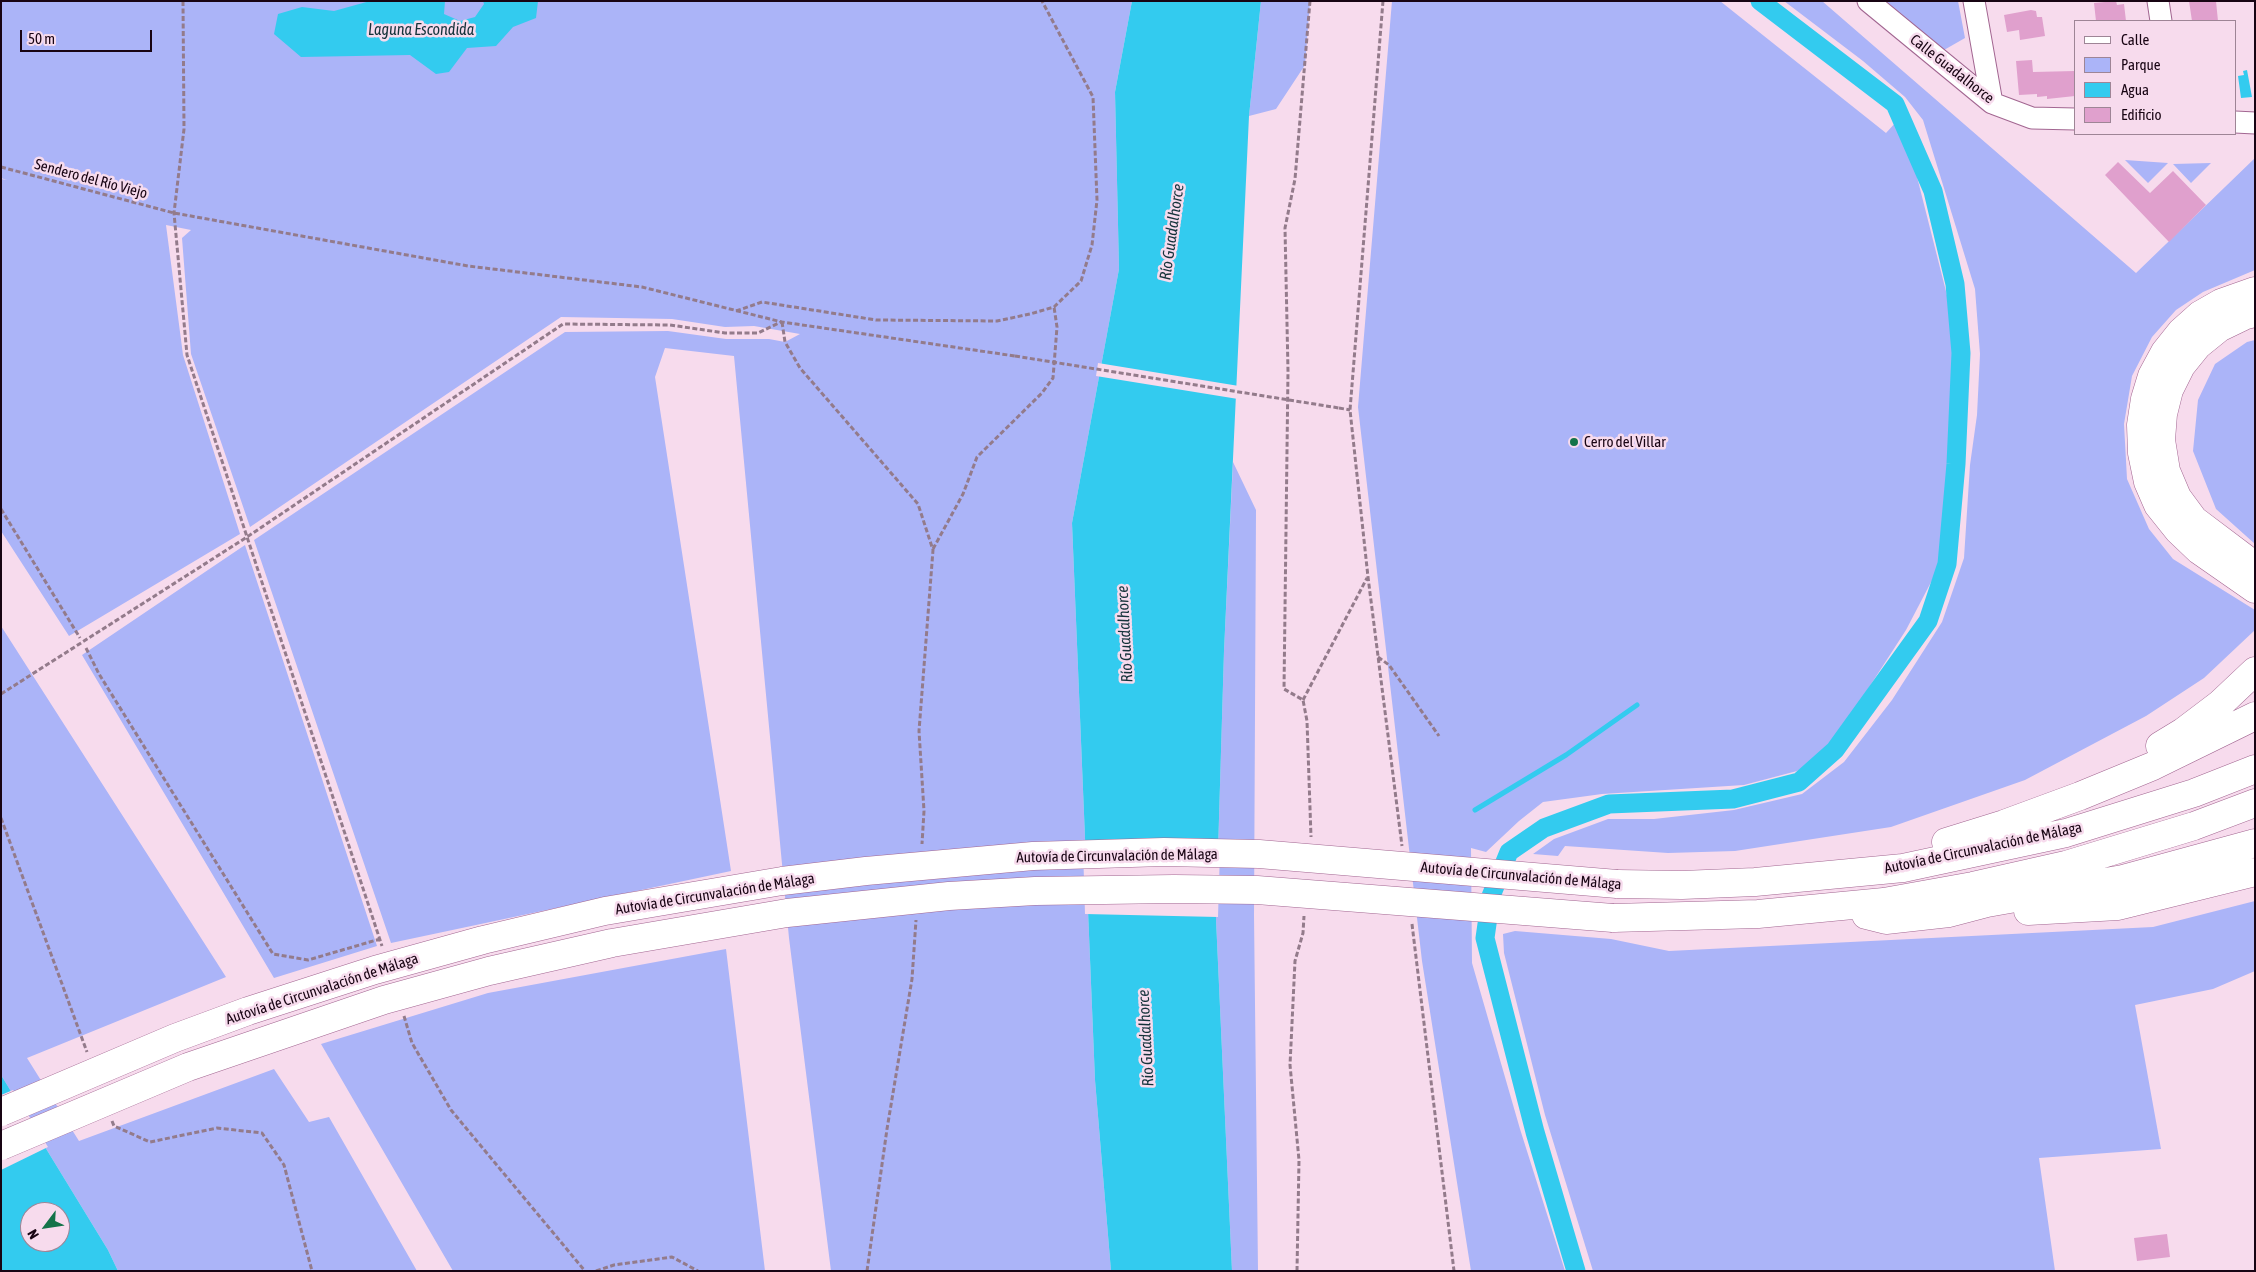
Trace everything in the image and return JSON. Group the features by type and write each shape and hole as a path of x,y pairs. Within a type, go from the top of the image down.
{"highway":[{"path":"2255,291 2221,303 2200,315 2181,332 2165,352 2152,376 2145,399 2141,425 2142,453 2148,482 2158,505 2178,530 2199,550 2255,589"},
{"path":"2255,312 2219,328 2198,345 2181,366 2167,398 2163,414 2161,440 2166,471 2176,497 2194,520 2255,566"},
{"path":"2080,796 2184,732 2220,704 2255,671"},
{"path":"1840,874 1895,852 1935,845 2004,824 2080,796 2153,766 2255,716"},
{"name":"Autovía de Circunvalación de Málaga","path":"1,1112 175,1038 375,970 482,940 605,911 782,881 866,871 1033,856 1164,852 1259,854 1617,884 1682,885 1755,882 1903,868 2066,833 2194,793 2255,769"},
{"name":"Autovía de Circunvalación de Málaga","path":"1,1146 188,1067 384,1000 489,970 612,942 787,913 959,895 1035,891 1174,888 1257,890 1613,918 1758,914 1884,902 1972,886 2066,865 2194,826 2255,803"},
{"path":"1949,913 1987,903 2123,879 2255,843"},
{"path":"1830,906 1886,920 1949,913 1987,913 2118,906 2255,872"}],"street":[{"name":"Calle Guadalhorce","path":"1868,1 1992,103 2032,118 2074,119"},
{"path":"1974,1 1992,103"},
{"path":"2158,1 2161,20"},
{"path":"2236,122 2255,122"}],"path":[{"path":"184,1 184,129 174,212 187,355 382,949"},
{"path":"735,312 762,302 876,320 997,320 1054,307 1080,281 1092,245 1097,200 1093,97 1042,1"},
{"path":"1303,700 1284,689 1288,371 1285,228 1295,179 1310,1"},
{"path":"1383,1 1350,410 1368,577 1403,855"},
{"name":"Sendero del Río Viejo","path":"1,167 174,212 468,266 642,287 735,312 782,322 1015,356 1350,410"},
{"path":"933,550 963,494 977,457 1042,392 1053,378 1058,327 1054,307"},
{"path":"1,694 247,537 563,324 670,325 725,333 758,333 782,322 786,342 800,368 918,504 933,550 919,731 924,811 921,851"},
{"path":"1,509 80,638"},
{"path":"1311,840 1307,721 1303,700 1368,577"},
{"path":"86,648 98,674 273,954 308,960 380,939"},
{"path":"1378,656 1389,665 1439,736"},
{"path":"867,1271 887,1129 912,979 917,910"},
{"path":"1410,914 1454,1271"},
{"path":"1297,1271 1299,1160 1290,1065 1295,961 1303,933 1304,915"},
{"path":"403,1015 412,1043 451,1110 584,1271"},
{"path":"596,1271 614,1265 672,1257 698,1271"}],"green space":[{"path":"1,1 1132,1 1115,92 1119,269 1072,523 1095,1080 1111,1271 831,1271 789,938 734,356 665,348 655,377 731,871 391,943 254,540 565,332 668,331 726,339 769,339 785,342 800,334 754,326 725,327 672,319 561,317 250,527 191,354 182,238 191,230 166,225 183,355 240,534 69,636 1,531 1,179 7,180 1,178"},
{"path":"1261,1 1310,1 1305,65 1276,109 1249,116"},
{"path":"1392,1 1720,1 1886,133 1897,121 1915,169 1952,315 1954,361 1941,563 1906,630 1844,726 1815,761 1797,771 1744,785 1602,794 1543,802 1519,821 1486,852 1471,848 1472,963 1520,1129 1565,1271 1471,1271 1422,961 1358,407"},
{"path":"1784,1 1822,1 2136,273 2255,158 2255,270 2203,292 2176,310 2152,337 2132,376 2124,424 2127,479 2149,529 2173,559 2255,610 2255,630 2204,678 2146,716 2025,780 1891,827 1735,851 1668,853 1565,846 1558,856 1533,854 1554,839 1608,819 1654,819 1734,810 1802,794 1844,762 1892,700 1942,622 1964,558 1970,465 1977,415 1980,354 1975,289 1923,120 1905,97 1863,61"},
{"path":"1885,1 1958,1 1965,38 1944,50"},
{"path":"2125,160 2168,163 2148,183"},
{"path":"2211,163 2191,183 2173,164"},
{"path":"2255,340 2255,544 2216,509 2193,451 2198,400 2215,364 2247,342"},
{"path":"1233,462 1256,510 1254,915 1258,1271 1232,1271 1216,919 1224,651"},
{"path":"245,545 377,946 274,978 82,655"},
{"path":"1,626 226,977 27,1058 79,1141 274,1069 309,1122 329,1117 417,1271 118,1271 108,1250 1,1075"},
{"path":"2255,901 2255,971 2213,989 2135,1005 2161,1149 2039,1158 2055,1271 1593,1271 1545,1115 1504,953 1503,934 1515,931 1611,939 1669,951 2153,927"},
{"path":"726,949 765,1271 453,1271 321,1044 488,993"}],"water":[{"name":"Laguna Escondida","path":"370,1 445,1 444,14 460,21 475,17 484,4 483,1 538,1 536,18 513,27 496,46 467,48 449,72 436,74 410,55 301,57 274,34 278,14 302,7 334,11"},
{"name":"Río Guadalhorce","path":"1132,1 1261,1 1249,116 1224,651 1216,919 1232,1271 1111,1271 1095,1080 1072,523 1119,269 1115,92"},
{"path":"2247,70 2252,97 2241,98 2238,76 2244,75 2243,71"},
{"path":"1,1075 108,1250 118,1271 1,1271"}],"pier":[{"path":"1098,363 1239,386 1238,399 1096,376"},
{"path":"1083,847 1220,851 1218,917 1085,914"},
{"path":"13,1090 48,1147 1,1170 1,1095"}],"building":[{"path":"2116,1 2117,5 2124,4 2126,20 2096,20 2094,3"},
{"path":"2189,1 2216,1 2218,20 2192,20"},
{"path":"2031,10 2036,11 2037,17 2042,17 2045,36 2020,40 2019,30 2007,32 2004,15"},
{"path":"2032,60 2033,72 2074,71 2074,96 2047,99 2047,96 2037,97 2037,94 2019,95 2016,61"},
{"path":"2118,162 2150,193 2173,171 2206,205 2169,242 2105,175"},
{"path":"2167,1234 2170,1257 2137,1261 2134,1238"}],"waterway":[{"path":"1576,1271 1535,1132 1485,938 1491,896 1509,852 1544,828 1609,804 1733,799 1799,782 1835,750 1928,621 1947,564 1956,464 1961,353 1955,284 1933,191 1895,104 1760,1"},
{"path":"1475,810 1566,755 1637,705"}],"place":[{"name":"Cerro del Villar","path":"1574,442"}]}
